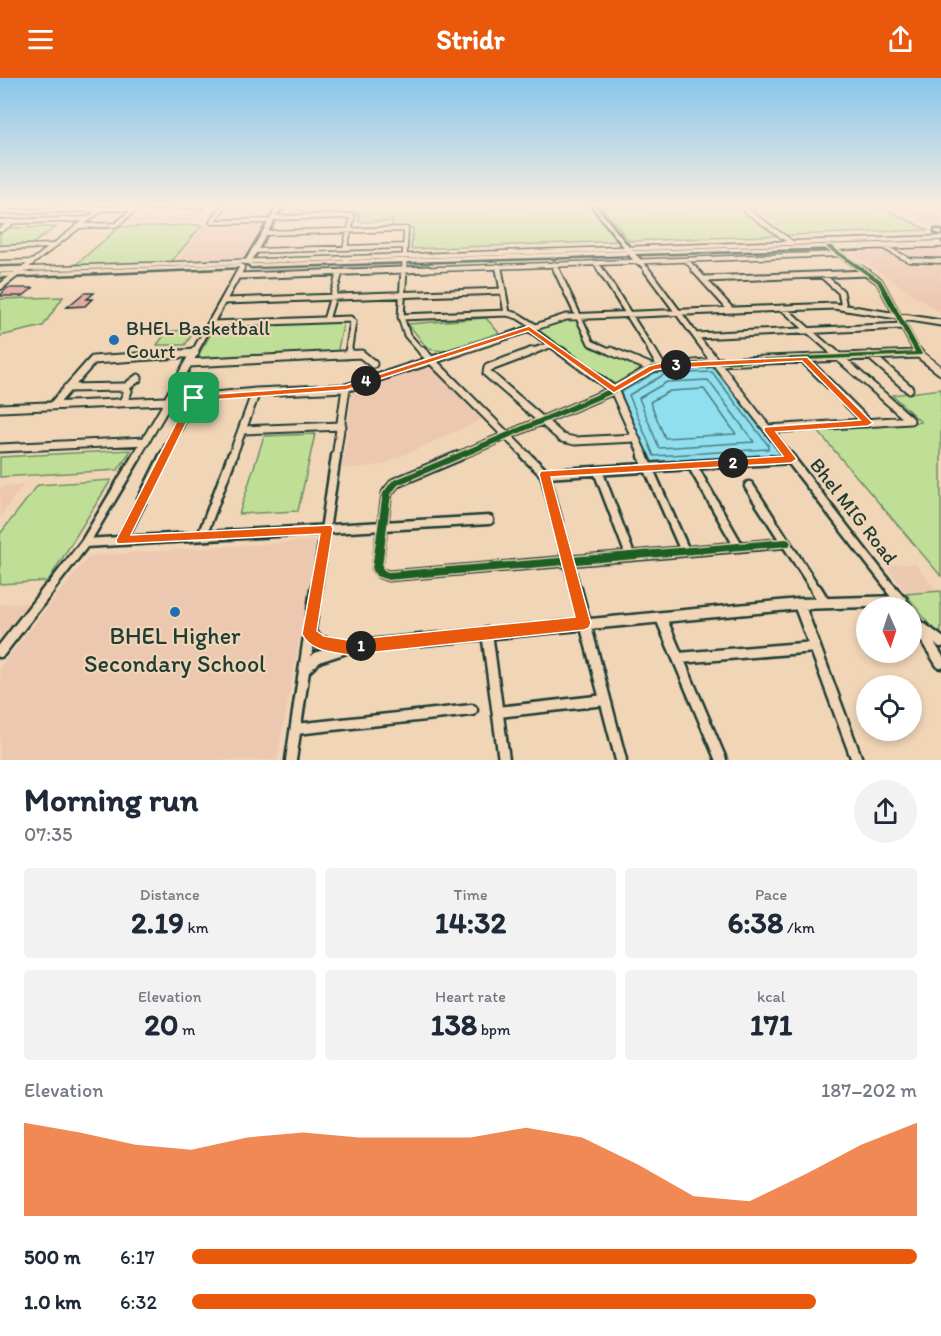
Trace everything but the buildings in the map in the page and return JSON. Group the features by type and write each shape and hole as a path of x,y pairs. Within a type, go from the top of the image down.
{"street":[{"path":"0,287 63,238"},
{"path":"0,652 85,543 261,238"},
{"path":"345,248 347,238"},
{"path":"405,238 401,317 407,334 544,474 621,760"},
{"name":"Bhel MIG Road","path":"621,238 632,250"},
{"name":"Bhel MIG Road","path":"623,238 677,312 899,597"},
{"path":"785,238 794,244"},
{"path":"632,250 647,252 882,246 941,238"},
{"path":"0,275 941,238"},
{"path":"647,252 794,244"},
{"path":"0,248 52,246"},
{"path":"254,251 405,246"},
{"path":"882,246 909,260 941,261"},
{"path":"830,248 868,273 882,286 919,354 941,371"},
{"path":"239,276 840,254"},
{"path":"686,260 731,310"},
{"path":"0,263 32,262"},
{"path":"596,263 661,366"},
{"path":"554,264 591,343 652,368"},
{"path":"0,270 246,265"},
{"path":"498,266 507,313"},
{"path":"326,320 340,272"},
{"path":"704,279 868,273"},
{"path":"822,275 843,293 844,307"},
{"path":"225,301 503,291"},
{"path":"0,408 168,401 256,392 346,388 555,319 579,316 844,307 941,323"},
{"path":"768,429 910,420 783,308"},
{"path":"401,317 507,313 518,316 614,390 685,551"},
{"path":"212,324 350,320 353,322 348,355"},
{"path":"696,336 903,326"},
{"path":"552,344 487,370 562,438 571,440 635,438"},
{"path":"53,405 87,364 98,359 195,353"},
{"path":"786,543 388,576 380,573 377,568 387,493 395,483 614,390 652,368 717,362 919,354"},
{"path":"189,363 363,355 373,364"},
{"path":"870,355 909,389"},
{"path":"804,359 868,423"},
{"path":"67,388 126,387 138,378"},
{"path":"123,402 128,391 126,387"},
{"path":"291,760 346,388"},
{"path":"202,536 256,392"},
{"path":"122,540 194,398"},
{"path":"242,430 342,426"},
{"path":"0,448 146,441"},
{"path":"544,474 791,459"},
{"path":"692,465 739,547"},
{"path":"598,471 630,555"},
{"path":"749,486 824,602"},
{"path":"85,543 489,520"},
{"path":"305,669 318,657 348,647 799,604 856,603"},
{"path":"799,604 858,760"},
{"path":"661,618 721,760"},
{"path":"922,627 941,642"},
{"path":"922,632 941,663"},
{"path":"487,633 504,760"},
{"path":"310,634 320,642 348,647"},
{"path":"679,658 815,647"},
{"path":"498,712 604,700"},
{"path":"296,729 472,710"}],"shaded area":[{"path":"195,238 256,238 241,263 173,266"},
{"path":"941,249 941,313 851,253"},
{"path":"430,366 483,419 382,465 342,469 352,392"},
{"path":"24,485 0,517 0,487"},
{"name":"BHEL Higher Secondary School","path":"318,540 277,760 0,760 0,667 89,556"},
{"path":"915,564 939,593 908,595 886,565"},
{"path":"29,603 0,639 0,604"}],"green space":[{"path":"0,238 41,238 29,246 0,247"},
{"path":"107,238 191,238 168,266 71,269"},
{"path":"412,238 619,238 622,241 411,249"},
{"path":"626,238 715,238 629,241"},
{"path":"63,297 43,326 0,336 0,299"},
{"path":"486,318 499,333 443,351 428,349 408,324"},
{"path":"577,319 588,345 645,369 614,385 536,329 562,320"},
{"path":"344,321 337,354 196,359 216,325"},
{"path":"195,330 185,345 157,345 167,331"},
{"path":"941,389 941,576 816,429 921,422 892,395"},
{"path":"315,434 298,511 239,514 264,436"},
{"path":"131,450 118,470 0,477 0,457"},
{"path":"111,480 48,581 0,584 0,534 38,485"},
{"path":"941,591 941,635 936,634 922,615 922,597 908,597 906,594"}],"water":[{"path":"715,366 784,455 650,462 620,393 663,368"}],"cycle path":[{"path":"786,543 388,576 380,573 377,568 387,493 395,483 614,390 652,368 717,362 919,354 879,281 829,247"}],"place":[{"name":"BHEL Basketball Court","path":"114,340"},
{"name":"BHEL Higher Secondary School","path":"175,612"}],"route":[{"path":"529,328 614,390 652,368 661,366 804,359 868,423 768,429 791,459 544,474 584,623 348,647 320,642 310,634 327,528 122,540 194,398 256,392 346,388 529,328"}]}
